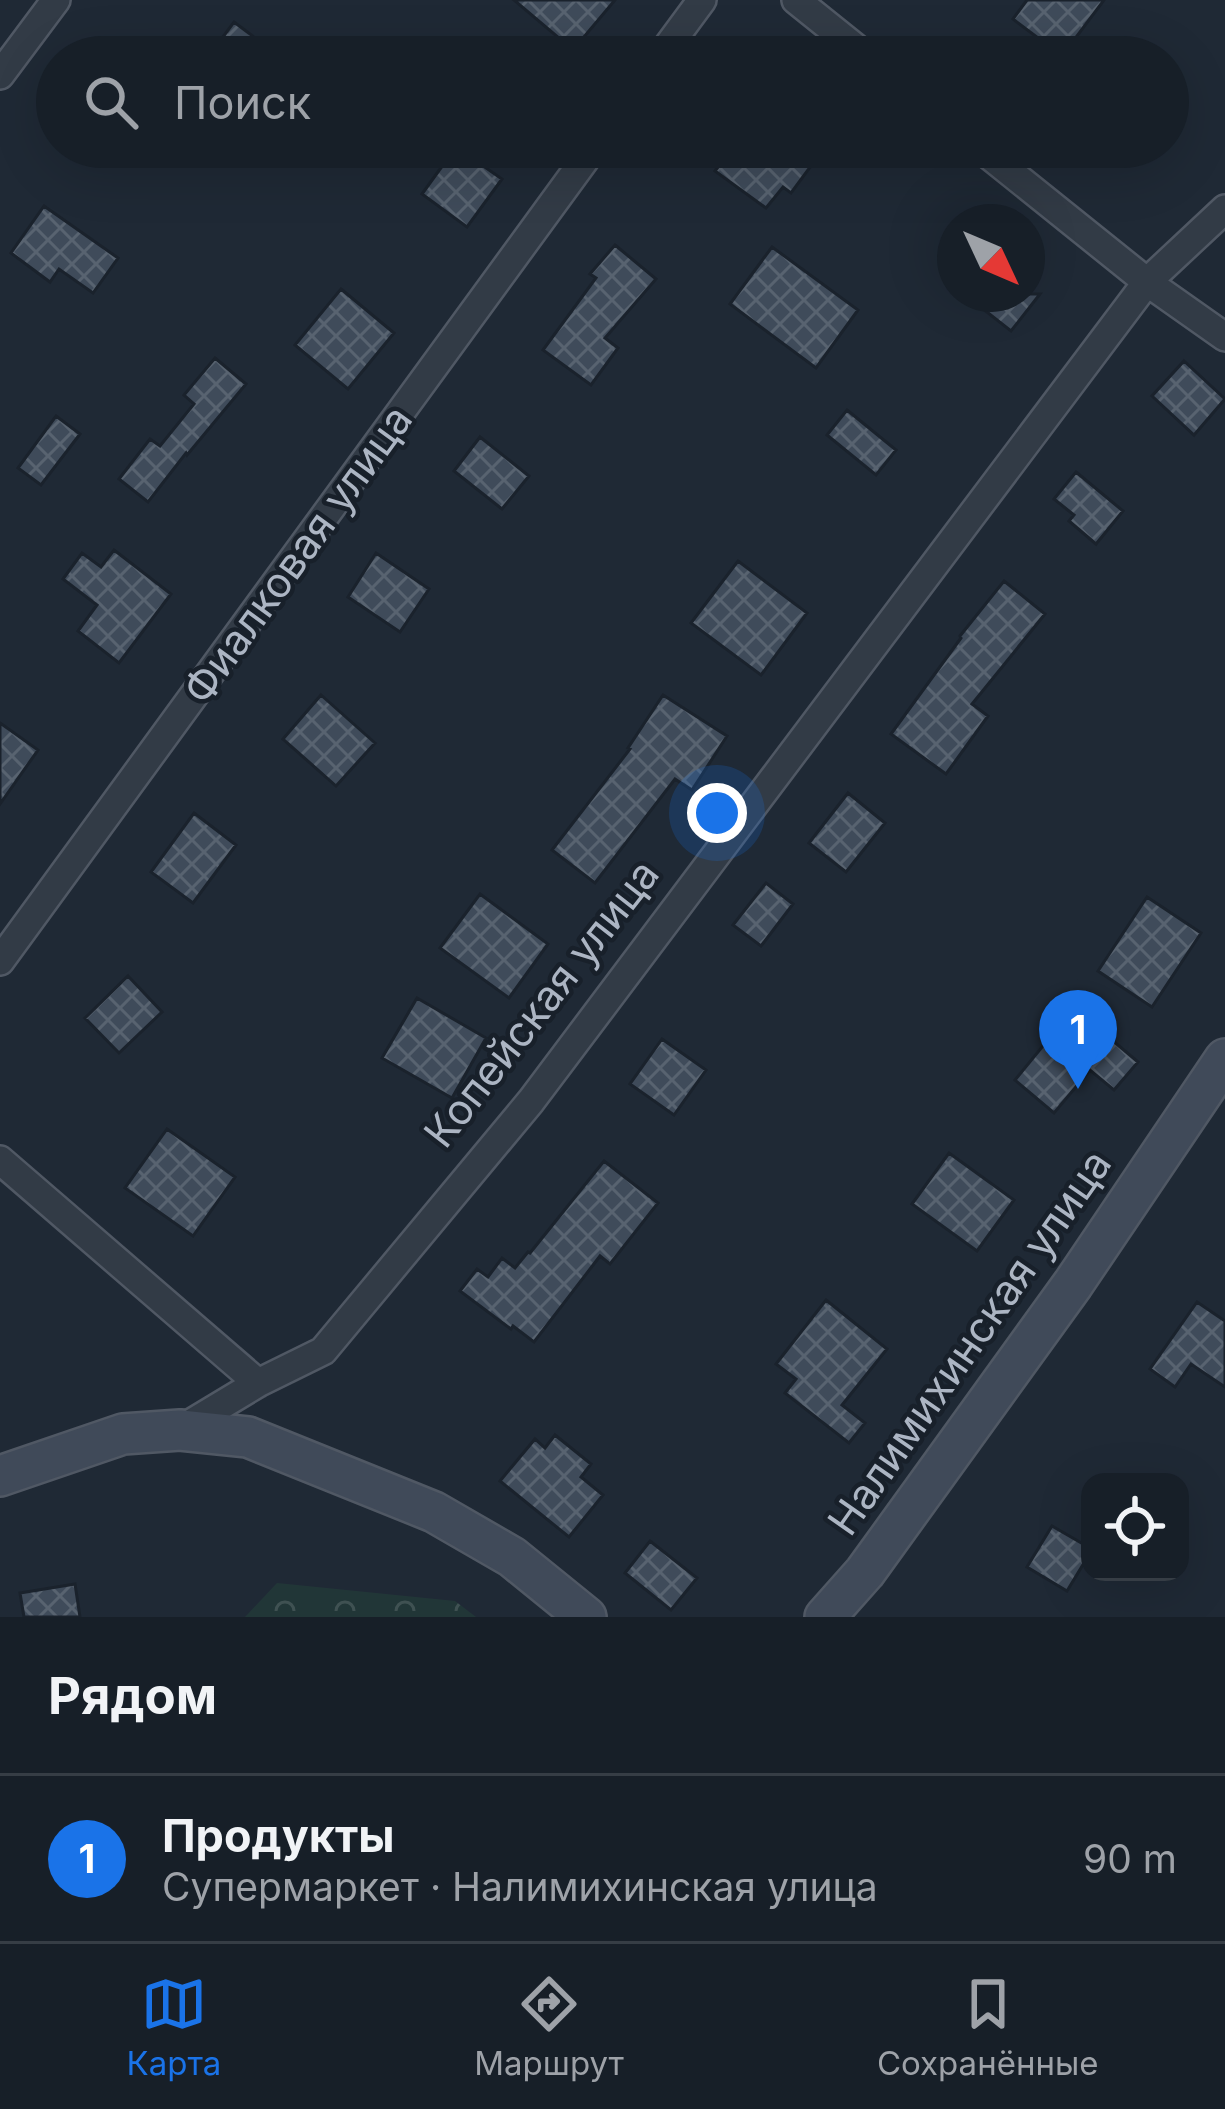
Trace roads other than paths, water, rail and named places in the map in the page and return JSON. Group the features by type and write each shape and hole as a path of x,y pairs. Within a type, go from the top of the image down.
{"street":[{"path":"0,75 56,0"},
{"path":"675,36 702,0"},
{"path":"796,0 841,36"},
{"name":"Фиалковая улица","path":"0,961 579,168"},
{"path":"1005,168 1225,338"},
{"name":"Копейская улица","path":"0,1476 123,1434 180,1430 258,1383 323,1352 531,1101 1147,282 1225,209"},
{"name":"Налимихинская улица","path":"825,1617 865,1572 1073,1284 1225,1059"},
{"path":"0,1160 258,1383"},
{"path":"180,1430 248,1437 434,1512 512,1557 586,1617"}],"place":[{"name":"Продукты","path":"1078,1089"}]}
